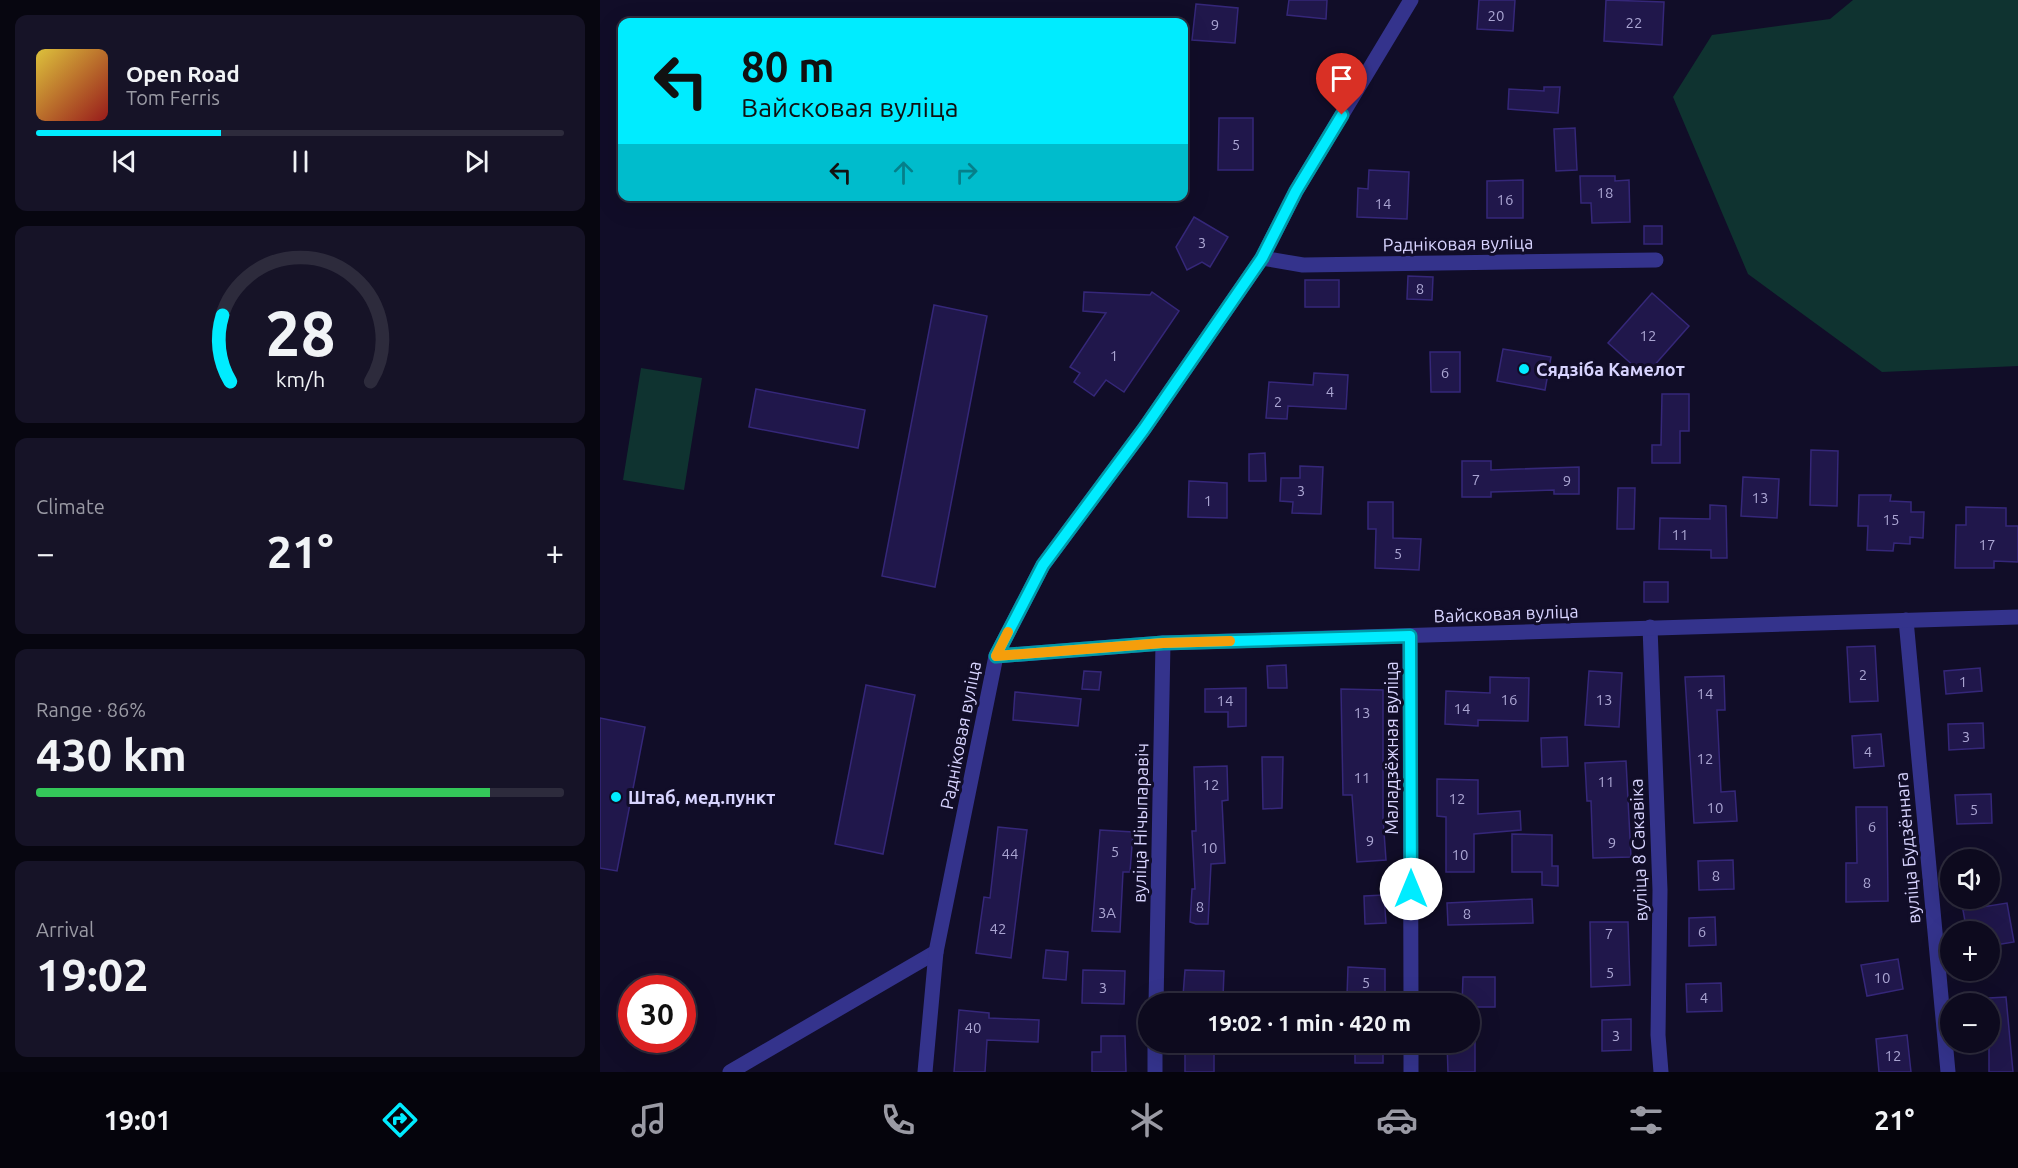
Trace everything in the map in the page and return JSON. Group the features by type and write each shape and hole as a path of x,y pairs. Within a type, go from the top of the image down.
{"street":[{"name":"Радніковая вуліца","path":"925,1072 936,952 996,656 1043,565 1144,429 1262,258 1296,191 1411,0"},
{"name":"Радніковая вуліца","path":"1262,258 1303,265 1656,260"},
{"name":"Вайсковая вуліца","path":"996,656 1163,643 2018,618"},
{"name":"вуліца Будзённага","path":"1906,620 1948,1072"},
{"name":"вуліца 8 Сакавіка","path":"1650,627 1660,890 1658,1035 1660,1072"},
{"name":"Маладзёжная вуліца","path":"1410,636 1411,993"},
{"name":"вуліца Нічыпаравіч","path":"1156,993 1163,643"},
{"path":"730,1072 936,952"},
{"path":"1155,1053 1155,1072"},
{"path":"1411,1053 1412,1072"}],"green space":[{"path":"1853,0 2018,0 2018,366 1882,372 1748,274 1673,97 1712,35 1830,19"},
{"path":"641,368 702,378 684,490 623,480"}],"building":[{"path":"1289,0 1327,0 1326,19 1287,15"},
{"path":"1479,0 1515,0 1513,31 1477,29"},
{"path":"1606,0 1664,2 1662,45 1604,41"},
{"path":"1196,4 1238,8 1235,43 1192,40"},
{"path":"1544,87 1560,87 1558,113 1508,109 1509,89 1544,91"},
{"path":"1219,118 1253,118 1253,170 1218,170"},
{"path":"1575,128 1577,170 1556,171 1554,129"},
{"path":"1369,170 1409,172 1407,219 1357,217 1358,188 1368,189"},
{"path":"1580,176 1615,176 1615,181 1629,180 1630,222 1592,223 1591,203 1581,203"},
{"path":"1523,180 1523,218 1487,218 1487,181"},
{"path":"1194,217 1228,237 1210,267 1202,262 1187,270 1176,247"},
{"path":"1644,226 1662,226 1662,244 1644,244"},
{"path":"1408,276 1433,277 1432,300 1407,299"},
{"path":"1305,280 1339,280 1339,307 1305,307"},
{"path":"1084,292 1150,295 1152,292 1179,311 1124,392 1106,380 1094,396 1074,382 1080,373 1070,367 1106,313 1083,311"},
{"path":"1652,293 1689,326 1645,376 1608,343"},
{"path":"934,305 987,316 935,587 882,576"},
{"name":"Сядзіба Камелот","path":"1503,349 1551,357 1545,390 1497,381"},
{"path":"1430,352 1460,352 1460,392 1431,392"},
{"path":"1314,373 1348,375 1346,409 1288,406 1287,419 1266,418 1269,382 1313,385"},
{"path":"756,389 865,410 858,448 749,427"},
{"path":"1662,394 1689,394 1689,431 1680,431 1680,463 1652,463 1652,445 1661,445"},
{"path":"1811,450 1838,451 1837,506 1810,505"},
{"path":"1265,453 1266,481 1249,481 1249,454"},
{"path":"1462,461 1491,461 1491,470 1579,467 1579,494 1554,494 1554,490 1491,492 1491,497 1462,497"},
{"path":"1300,466 1323,467 1321,514 1292,513 1293,502 1280,501 1281,478 1300,478"},
{"path":"1743,477 1779,479 1777,518 1741,516"},
{"path":"1189,481 1227,483 1227,518 1188,517"},
{"path":"1618,488 1635,488 1634,529 1617,529"},
{"path":"1859,495 1891,495 1890,501 1911,502 1911,512 1924,512 1923,538 1910,537 1910,544 1894,543 1893,551 1867,550 1868,526 1858,526"},
{"path":"1368,502 1393,502 1393,538 1421,539 1419,570 1375,568 1376,529 1368,529"},
{"path":"1710,505 1726,506 1727,558 1711,558 1711,550 1659,549 1660,518 1710,519"},
{"path":"1966,507 2006,508 2006,526 2018,526 2018,562 1994,561 1994,568 1955,568 1956,525 1966,525"},
{"path":"1644,582 1668,582 1668,602 1644,602"},
{"path":"1875,646 1878,701 1850,702 1847,647"},
{"path":"1286,665 1287,688 1268,688 1267,666"},
{"path":"1980,668 1982,691 1946,694 1944,671"},
{"path":"1084,671 1101,672 1099,690 1082,689"},
{"path":"1589,671 1622,673 1619,727 1585,725"},
{"path":"1724,676 1725,710 1717,710 1721,792 1735,791 1737,821 1694,823 1685,677"},
{"path":"1490,677 1529,678 1528,721 1478,720 1478,726 1445,724 1446,691 1490,693"},
{"path":"866,685 915,695 883,854 835,844"},
{"path":"1246,688 1246,726 1228,727 1228,712 1205,712 1205,689"},
{"path":"1341,689 1383,690 1383,818 1386,860 1357,862 1352,795 1343,795"},
{"path":"1015,692 1081,699 1078,726 1013,720"},
{"name":"Штаб, мeд.пункт","path":"600,718 645,727 617,871 600,868"},
{"path":"1983,723 1984,748 1949,750 1948,724"},
{"path":"1881,734 1884,766 1854,768 1852,736"},
{"path":"1567,737 1568,766 1542,767 1541,738"},
{"path":"1262,757 1283,757 1282,808 1263,809"},
{"path":"1626,761 1631,857 1593,858 1591,801 1587,801 1585,763"},
{"path":"1227,766 1228,800 1222,801 1225,863 1211,864 1208,924 1196,924 1190,922 1192,889 1195,889 1192,831 1196,831 1194,767"},
{"path":"1437,779 1478,780 1478,814 1520,811 1521,830 1474,834 1474,872 1446,872 1446,817 1437,816"},
{"path":"1991,794 1992,823 1957,824 1955,795"},
{"path":"1856,807 1887,807 1888,901 1846,902 1846,863 1857,863"},
{"path":"998,827 1027,830 1011,958 976,953 984,897 990,898"},
{"path":"1100,830 1133,832 1130,872 1123,872 1120,932 1092,931"},
{"path":"1512,834 1552,835 1552,866 1558,866 1558,886 1542,885 1542,872 1512,872"},
{"path":"1733,860 1734,889 1699,890 1698,861"},
{"path":"1384,895 1386,923 1365,924 1364,896"},
{"path":"1532,899 1533,923 1448,925 1447,903"},
{"path":"2007,903 2014,942 2000,944 2000,921 1965,921 1963,910 2000,909 2000,904"},
{"path":"1715,917 1716,945 1689,946 1689,918"},
{"path":"1590,922 1628,922 1630,985 1591,987"},
{"path":"1046,950 1068,952 1066,980 1043,978"},
{"path":"1898,959 1903,989 1867,996 1861,965"},
{"path":"1348,967 1385,969 1385,993 1347,993"},
{"path":"1083,970 1125,971 1124,1004 1082,1003"},
{"path":"1185,970 1224,971 1223,993 1183,993"},
{"path":"1463,977 1495,977 1495,1007 1480,1007 1480,993 1462,993"},
{"path":"1721,983 1722,1011 1687,1012 1686,984"},
{"path":"2000,997 2006,997 2013,1072 1989,1072 1989,1053 2000,1053"},
{"path":"959,1010 989,1013 989,1018 1039,1020 1038,1042 987,1040 985,1072 954,1072"},
{"path":"1631,1019 1631,1050 1602,1051 1602,1020"},
{"path":"1907,1035 1911,1072 1879,1072 1876,1039"},
{"path":"1101,1036 1125,1036 1126,1072 1092,1072 1092,1052 1101,1052"},
{"path":"1185,1053 1214,1053 1214,1072 1185,1072"},
{"path":"1355,1053 1383,1053 1383,1063 1355,1063"},
{"path":"1447,1053 1475,1053 1475,1072 1448,1072"}],"slow traffic":[{"path":"1008,632 996,656 1163,643 1230,641"}],"place":[{"name":"Сядзіба Камелот","path":"1524,369"},
{"name":"Штаб, мeд.пункт","path":"616,797"}],"route":[{"path":"1342,115 1296,191 1262,258 1144,429 1043,565 996,656 1163,643 1410,636 1411,889"}]}
